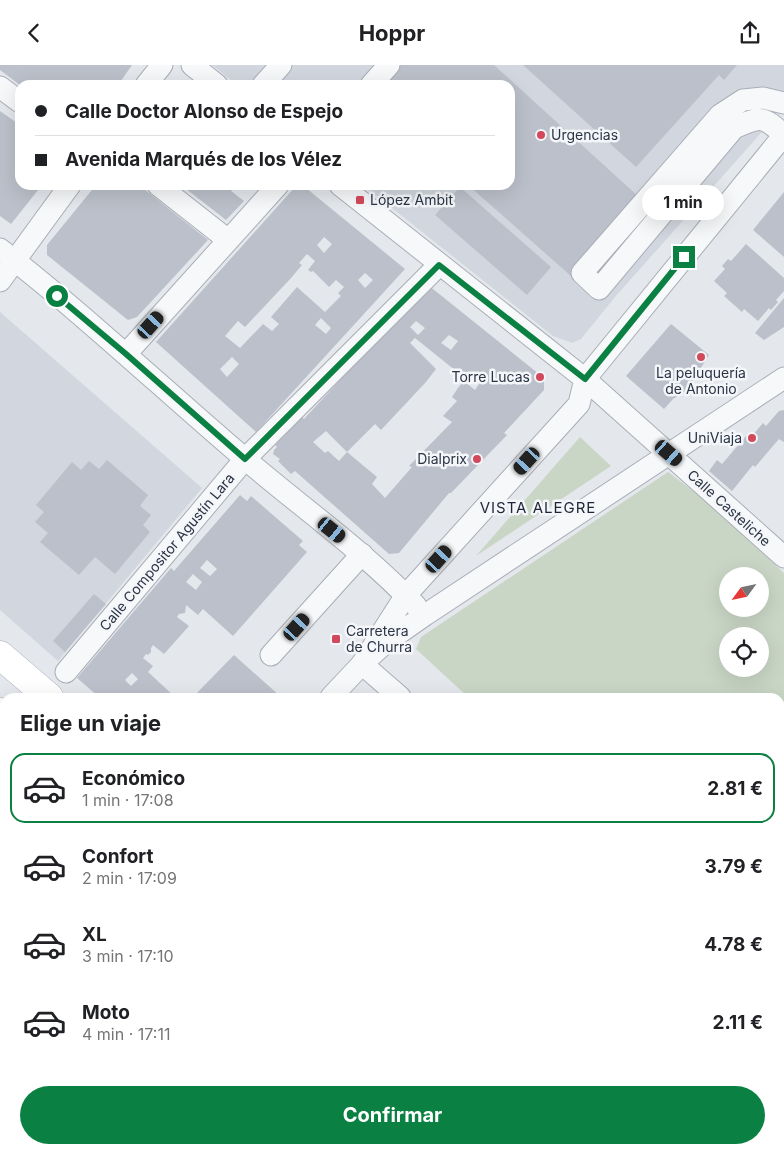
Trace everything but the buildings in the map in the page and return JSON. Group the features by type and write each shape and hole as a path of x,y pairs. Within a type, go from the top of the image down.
{"main road":[{"path":"0,655 44,693"}],"street":[{"path":"150,80 162,65"},
{"path":"192,65 210,80"},
{"path":"268,80 281,65"},
{"path":"376,80 389,65"},
{"path":"0,87 15,98"},
{"path":"362,664 406,595 579,403 585,379 784,135 768,121 755,118 734,128 598,289 582,273 720,115 743,100 763,98 784,103"},
{"path":"0,281 8,255 66,190"},
{"path":"164,190 228,240"},
{"path":"126,354 273,190"},
{"name":"Calle Casteliche","path":"346,190 585,379 784,557"},
{"path":"8,255 126,354 245,459 362,554 425,615"},
{"name":"Calle Compositor Agustín Lara","path":"66,672 245,459 439,265"},
{"path":"335,693 385,643 784,378"},
{"path":"271,655 362,554"},
{"path":"362,664 395,693"}],"shaded area":[{"path":"212,65 784,65 784,96 761,133 615,297 581,339 572,343 553,336 369,190 515,190 515,80 231,80"},
{"path":"0,312 202,488 58,661 0,610"}],"green space":[{"path":"580,437 611,466 476,556"},
{"path":"668,472 718,510 784,573 784,693 464,693 416,649 421,637"}],"place":[{"name":"Urgencias","path":"541,135"},
{"name":"López Ambit","path":"360,200"},
{"name":"La peluquería de Antonio","path":"701,357"},
{"name":"Torre Lucas","path":"540,377"},
{"name":"UniViaja","path":"752,438"},
{"name":"Dialprix","path":"477,459"},
{"name":"Carretera de Churra","path":"336,639"}],"district":[{"name":"VISTA ALEGRE","path":"538,508"}],"route":[{"path":"57,296 245,459 439,265 585,379 684,257"}]}
